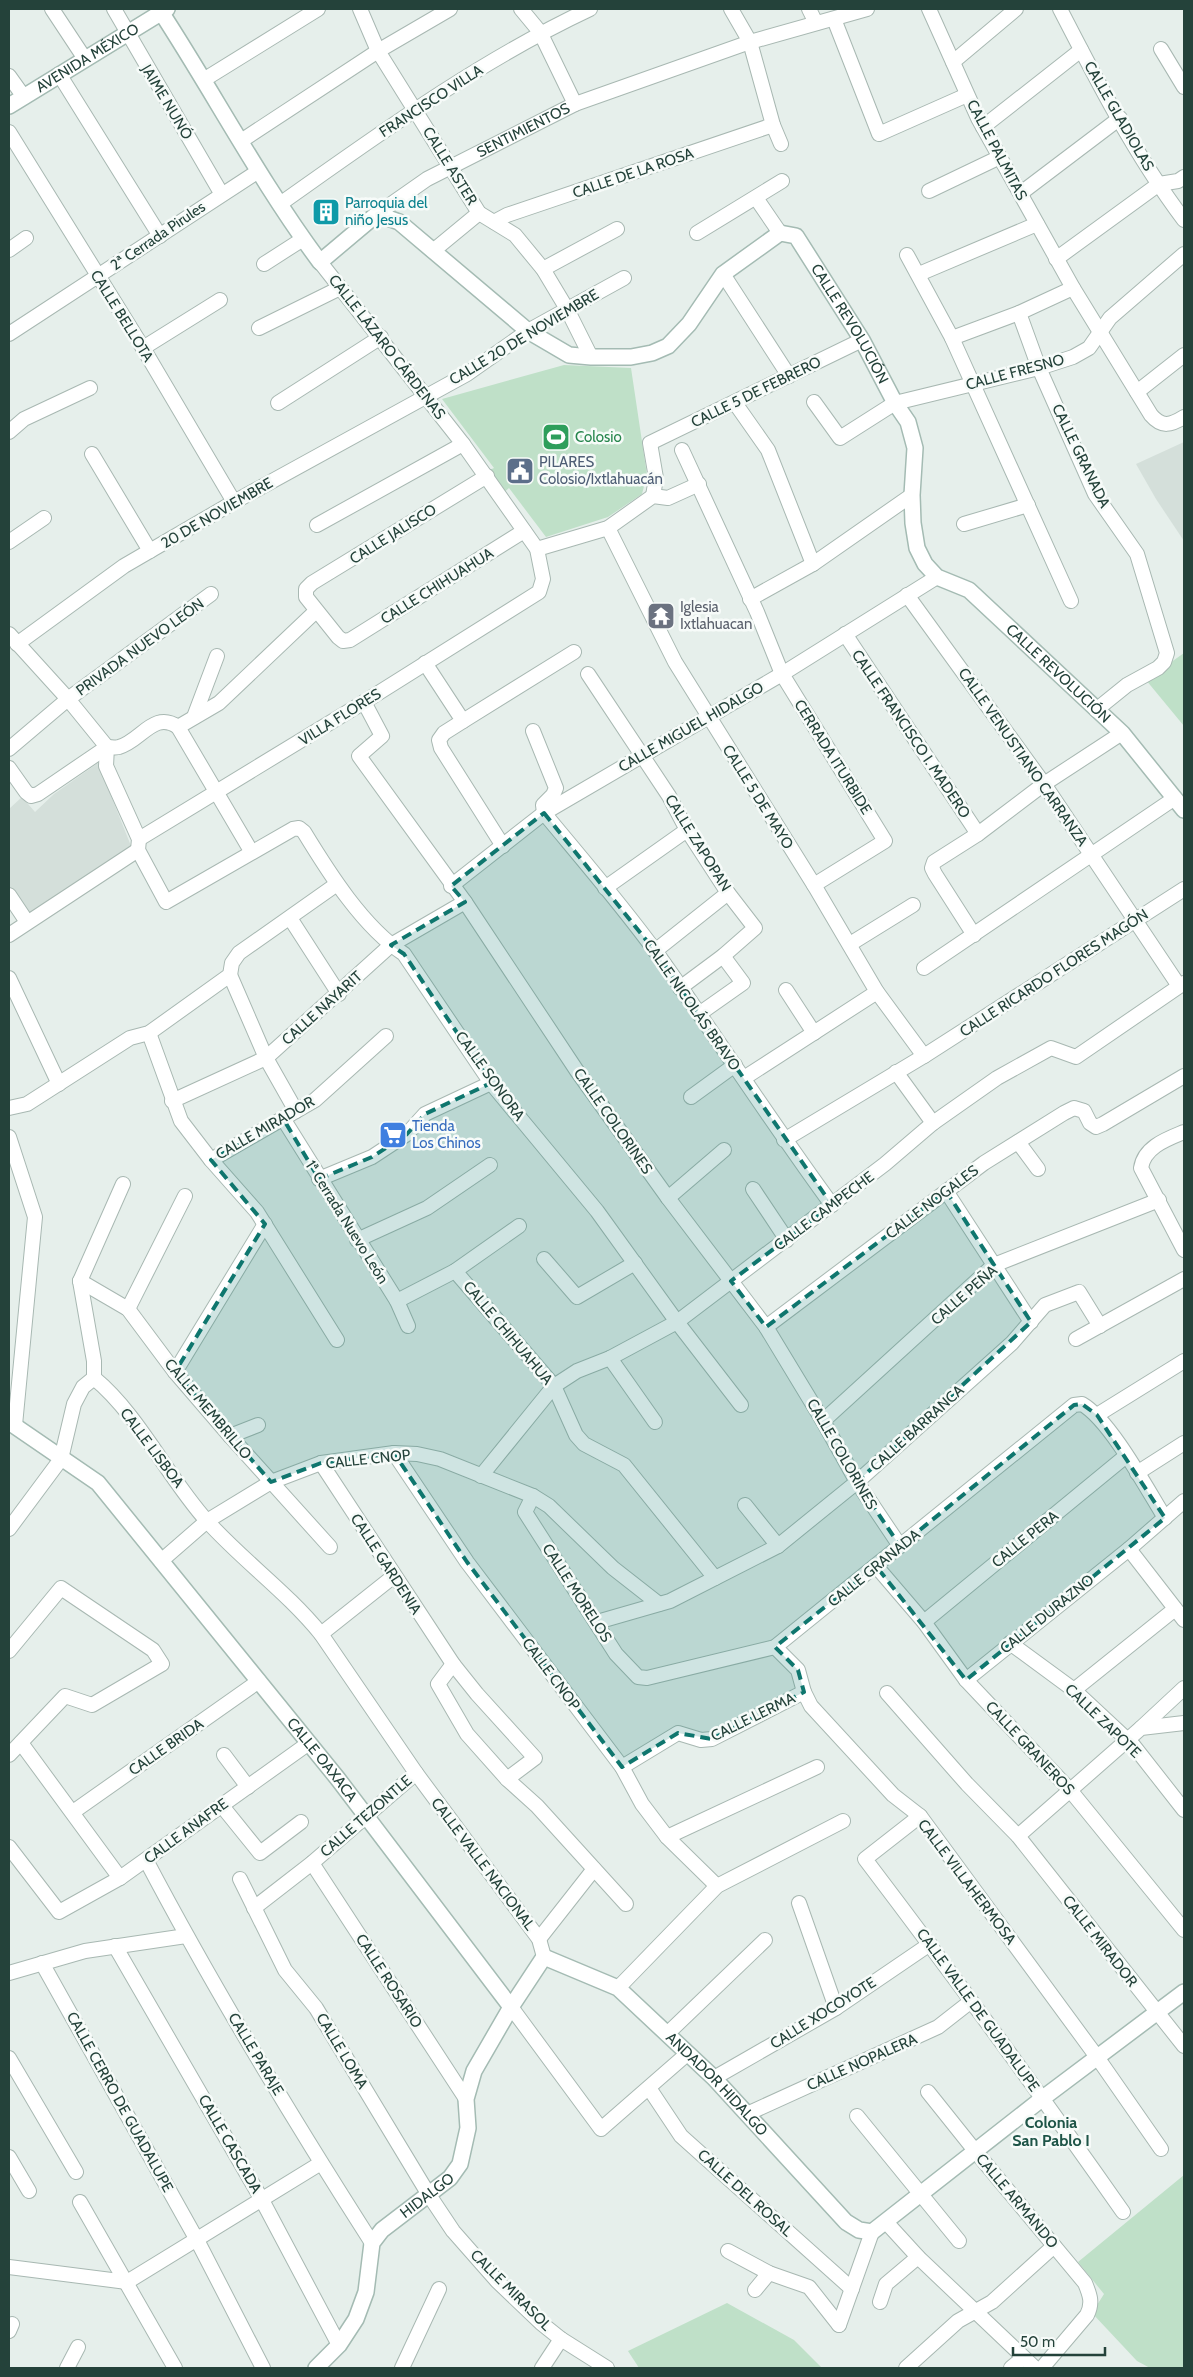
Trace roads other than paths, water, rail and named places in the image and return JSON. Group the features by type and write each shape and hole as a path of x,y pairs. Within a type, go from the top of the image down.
{"street":[{"path":"52,9 85,59"},
{"name":"JAIME NUNÓ","path":"114,9 126,33 221,194"},
{"path":"205,80 318,9"},
{"name":"CALLE ASTER","path":"360,9 378,51 452,166 479,213 515,235 543,268 567,309 591,357"},
{"path":"241,141 378,51 450,9"},
{"path":"521,9 540,32 575,104"},
{"name":"FRANCISCO VILLA","path":"280,204 415,110 540,32 590,9"},
{"path":"731,9 750,42 773,125 781,144"},
{"path":"809,9 816,23"},
{"name":"SENTIMIENTOS","path":"320,262 396,199 452,166 575,104 750,42 867,9"},
{"name":"CALLE PALMITAS","path":"929,9 983,127 1073,288"},
{"path":"953,62 1016,9"},
{"name":"CALLE GLADIOLAS","path":"1060,9 1120,118 1159,184 1184,220"},
{"name":"AVENIDA MÉXICO","path":"9,106 164,10"},
{"name":"CALLE LÁZARO CÁRDENAS","path":"164,10 258,172 303,239 464,444 537,549"},
{"path":"834,19 879,134 967,95"},
{"path":"1161,49 1184,87"},
{"path":"983,127 1081,50"},
{"path":"59,74 160,236"},
{"path":"9,76 24,97"},
{"path":"1021,193 1120,118"},
{"name":"CALLE DE LA ROSA","path":"494,222 507,215 773,125"},
{"name":"CALLE BELLOTA","path":"9,132 143,348 234,502"},
{"path":"929,191 1000,157"},
{"name":"2ª Cerrada Pirules","path":"9,334 221,194 258,172"},
{"path":"1056,259 1159,184 1178,181 1184,177"},
{"path":"697,233 782,181"},
{"path":"377,214 399,222 528,331 569,356 631,358 652,354 668,346 689,324 723,274 780,233 756,198"},
{"path":"433,251 479,213"},
{"path":"919,274 1037,224"},
{"path":"543,268 617,229"},
{"name":"CALLE REVOLUCIÓN","path":"780,233 796,236 862,340 895,403 908,422 915,448 912,495 913,523 917,548 925,564 937,577 969,590 1122,733 1180,804"},
{"path":"9,250 26,238"},
{"path":"264,264 303,239"},
{"path":"907,254 952,338 1070,602"},
{"name":"CALLE FRESNO","path":"814,402 840,438 895,403 1039,368 1073,357 1089,348 1110,318 1184,254"},
{"path":"723,274 790,376"},
{"name":"CALLE 20 DE NOVIEMBRE","path":"425,396 467,374 528,331 624,278"},
{"path":"259,328 340,288"},
{"path":"952,338 1018,313 1073,288 1151,415 1158,423 1167,425 1184,417"},
{"path":"143,348 220,300"},
{"name":"CALLE GRANADA","path":"1018,313 1039,368 1095,494 1137,554 1167,653 1164,662 1158,668 1127,686 1096,710"},
{"path":"278,403 381,337"},
{"name":"CALLE 5 DE FEBRERO","path":"653,496 656,478 650,443 736,403 862,340"},
{"path":"1137,392 1184,355"},
{"path":"9,432 24,419 90,388"},
{"name":"20 DE NOVIEMBRE","path":"13,639 124,566 234,502 425,396"},
{"path":"736,403 768,450 813,564"},
{"path":"317,524 464,444"},
{"name":"CERRADA ITURBIDE","path":"682,450 699,484 782,674 885,841 814,885"},
{"path":"92,454 150,551"},
{"name":"CALLE JALISCO","path":"316,611 306,597 306,589 312,583 487,476"},
{"path":"537,549 608,528 653,496 668,498 699,484"},
{"path":"750,599 813,564 912,495"},
{"path":"964,524 1028,505"},
{"path":"9,542 44,518"},
{"name":"CALLE 5 DE MAYO","path":"608,528 675,662 814,885 877,992 924,1056"},
{"name":"CALLE CHIHUAHUA","path":"316,611 343,641 350,640 524,531"},
{"name":"VILLA FLORES","path":"9,935 218,792 539,592 543,579 537,549"},
{"name":"CALLE MIGUEL HIDALGO","path":"451,886 544,812 782,674 937,577"},
{"name":"PRIVADA NUEVO LEÓN","path":"9,749 68,699 211,594"},
{"name":"CALLE VENUSTIANO CARRANZA","path":"907,595 1044,784 1182,984"},
{"path":"178,726 219,702 316,611"},
{"name":"CALLE FRANCISCO I. MADERO","path":"845,634 978,834"},
{"path":"9,768 26,792 31,796 38,794 107,748 120,747 157,722 164,720 178,726 251,851 166,902 138,845 106,766 107,748 68,699 13,639"},
{"path":"503,846 441,748 439,740 444,733 574,652"},
{"path":"194,717 217,656"},
{"path":"425,663 463,721"},
{"path":"588,674 641,757"},
{"name":"CALLE COLORINES","path":"364,702 382,736 359,756 451,886 465,902 577,1071 668,1198 766,1327 823,1421 857,1482 900,1546"},
{"path":"532,731 556,788 553,796 542,806 544,812"},
{"path":"974,935 935,874 932,868 934,862 978,834 1044,784 1122,733"},
{"name":"CALLE ZAPOPAN","path":"641,757 669,796 687,830 728,893 755,928 724,956"},
{"path":"924,968 1092,854 1180,804"},
{"name":"CALLE NICOLÁS BRAVO","path":"544,812 655,952 744,1078 784,1140 832,1205"},
{"name":"CALLE SONORA","path":"251,851 293,828 299,828 304,832 337,884 391,945 404,954 491,1083 597,1211 677,1322 741,1405"},
{"path":"606,888 687,830"},
{"path":"296,1111 266,1058 230,975 232,963 239,953 337,884"},
{"name":"CALLE RICARDO FLORES MAGÓN","path":"784,1140 924,1056 1137,921 1184,889"},
{"path":"655,952 728,893"},
{"path":"9,895 27,922"},
{"name":"CALLE NAYARIT","path":"172,1101 266,1058 391,945 465,902"},
{"path":"850,944 913,905"},
{"path":"290,918 339,994"},
{"path":"680,988 724,956 743,983 699,1014"},
{"path":"9,1108 27,1104 130,1038 149,1033 230,975"},
{"path":"9,978 59,1084"},
{"name":"CALLE CAMPECHE","path":"481,1476 554,1386 577,1371 610,1358 677,1322 885,1164 933,1123 996,1078 1051,1048 1076,1057 1182,984"},
{"path":"786,990 814,1033"},
{"path":"744,1078 877,992"},
{"path":"149,1033 181,1122 210,1160 257,1212 337,1340"},
{"name":"CALLE MIRADOR","path":"210,1160 284,1120 315,1100 386,1036"},
{"path":"692,1097 735,1065"},
{"path":"896,1072 933,1123"},
{"name":"CALLE NOGALES","path":"766,1327 946,1191 1018,1142 1074,1108 1084,1112 1090,1123 1096,1127 1184,1076"},
{"path":"319,1180 372,1157 407,1134 425,1114 491,1083"},
{"name":"1ª Cerrada Nuevo León","path":"284,1120 319,1180 397,1301 408,1326"},
{"path":"1184,1132 1164,1141 1148,1152 1142,1160 1141,1168 1184,1250"},
{"path":"9,1136 34,1217 12,1424"},
{"path":"1018,1142 1038,1169"},
{"path":"668,1198 724,1150"},
{"path":"357,1240 427,1208 490,1165"},
{"path":"9,1528 61,1459 74,1404 83,1387 94,1378 94,1361 80,1281 123,1184"},
{"path":"753,1189 787,1240"},
{"path":"946,1191 1031,1322"},
{"path":"128,1309 185,1196"},
{"name":"CALLE PEÑA","path":"823,1421 994,1265 1159,1200"},
{"path":"175,1372 264,1224"},
{"path":"455,1271 518,1226"},
{"path":"544,1259 576,1297 635,1263"},
{"name":"CALLE CHIHUAHUA","path":"397,1301 455,1271 554,1386 576,1436 584,1444 624,1465 715,1578"},
{"path":"1076,1339 1184,1279"},
{"name":"CALLE MEMBRILLO","path":"80,1281 128,1309 175,1372 270,1482 330,1547"},
{"name":"CALLE BARRANCA","path":"597,1622 670,1601 778,1546 857,1482 1012,1343 1045,1305 1079,1292 1100,1326"},
{"path":"610,1358 654,1422"},
{"path":"1165,1518 1126,1456 1097,1415 1184,1360"},
{"name":"CALLE LISBOA","path":"94,1378 116,1399 207,1521"},
{"name":"CALLE GRANADA","path":"647,1678 775,1647 1074,1405 1082,1404 1097,1415"},
{"name":"CALLE OAXACA","path":"12,1424 98,1483 367,1817 601,2129 649,2088"},
{"path":"230,1436 258,1425"},
{"path":"1137,1473 1184,1443"},
{"name":"CALLE CNOP","path":"161,1561 207,1521 270,1482 321,1463 394,1454 417,1454 440,1459 481,1476"},
{"name":"CALLE CNOP","path":"394,1454 467,1562 622,1767 642,1804 667,1837 716,1886"},
{"name":"CALLE PERA","path":"924,1622 1126,1456"},
{"name":"CALLE GARDENIA","path":"321,1463 453,1664 476,1694 535,1758 507,1780"},
{"path":"481,1476 533,1496 549,1506 613,1568 659,1604"},
{"name":"CALLE MORELOS","path":"533,1496 526,1512 627,1668 638,1677 647,1678"},
{"name":"CALLE DURAZNO","path":"966,1680 1129,1549 1184,1501"},
{"path":"745,1505 778,1546"},
{"name":"CALLE TEZONTLE","path":"207,1521 304,1614 320,1634 416,1773 312,1863 254,1908"},
{"path":"1129,1549 1184,1620"},
{"name":"CALLE GRANEROS","path":"876,1566 924,1622 966,1680 1070,1790 1184,1930"},
{"path":"320,1634 394,1576"},
{"path":"9,1651 61,1588 153,1650 162,1664 92,1705 65,1696 9,1755"},
{"path":"1074,1690 1175,1609"},
{"name":"CALLE ZAPOTE","path":"1010,1643 1074,1690 1126,1739 1184,1810"},
{"name":"CALLE VILLAHERMOSA","path":"775,1647 798,1670 804,1692 811,1706 893,1796 920,1816 1097,2057 1161,2150"},
{"path":"453,1664 438,1684 467,1734 507,1780 537,1806 626,1904"},
{"name":"CALLE BRIDA","path":"73,1812 259,1681"},
{"path":"1018,1836 1184,1688"},
{"name":"CALLE LERMA","path":"622,1767 678,1733 701,1740 712,1739 804,1692"},
{"name":"CALLE MIRADOR","path":"887,1693 966,1784 1018,1836 1156,2013 1184,2046"},
{"path":"1140,1728 1184,1723"},
{"path":"20,1743 73,1812 120,1878"},
{"name":"CALLE ANAFRE","path":"9,1846 59,1912 120,1878 309,1743"},
{"path":"224,1755 248,1787"},
{"path":"667,1837 817,1767"},
{"name":"CALLE VALLE NACIONAL","path":"416,1773 539,1940 544,1957"},
{"path":"222,1806 260,1853 301,1822"},
{"name":"CALLE VALLE DE GUADALUPE","path":"920,1816 865,1859 1043,2098 1123,2212"},
{"path":"618,1988 716,1886 843,1821"},
{"name":"CALLE PARAJE","path":"146,1860 186,1936 320,2163 372,2243"},
{"name":"CALLE ROSARIO","path":"312,1863 466,2099"},
{"path":"539,1940 594,1869"},
{"name":"CALLE LOMA","path":"240,1879 285,1970 316,2008 429,2195"},
{"path":"799,1903 836,2008"},
{"path":"9,1973 84,1950 186,1936"},
{"path":"667,2034 765,1940"},
{"name":"CALLE XOCOYOTE","path":"714,2078 836,2008 930,1944"},
{"name":"CALLE CASCADA","path":"116,1946 262,2200 339,2345"},
{"name":"HIDALGO","path":"372,2243 382,2230 450,2178 460,2164 468,2128 466,2099 474,2070 511,2007 544,1957"},
{"name":"ANDADOR HIDALGO","path":"544,1957 618,1988 749,2113 846,2222 859,2230 872,2232"},
{"name":"CALLE CERRO DE GUADALUPE","path":"42,1963 197,2240 263,2368"},
{"path":"728,2251 769,2273 809,2287 839,2325 872,2232 1043,2098 1184,1992"},
{"name":"CALLE NOPALERA","path":"749,2113 938,2027 970,2002"},
{"path":"649,2088 687,2054"},
{"path":"9,2058 76,2172"},
{"name":"CALLE DEL ROSAL","path":"649,2088 681,2136 852,2289"},
{"name":"CALLE ARMANDO","path":"928,2092 1085,2283 1090,2296 1091,2306 1087,2315 1042,2368"},
{"path":"857,2116 959,2241"},
{"path":"9,2157 29,2191"},
{"path":"9,2267 127,2282 320,2163"},
{"name":"CALLE MIRASOL","path":"429,2195 453,2231 498,2281 540,2323 561,2339 607,2368"},
{"path":"80,2202 176,2368"},
{"path":"886,2222 918,2256 1035,2368"},
{"path":"316,2368 339,2345 356,2319 366,2292 372,2243"},
{"path":"906,2368 958,2321 992,2302 1054,2246"},
{"path":"880,2302 886,2284 918,2256"},
{"path":"755,2290 769,2273"},
{"path":"402,2368 439,2289"},
{"path":"542,2368 561,2339"},
{"path":"67,2368 78,2347"},
{"path":"1011,2368 1023,2358"}],"place":[{"name":"Parroquia del niño Jesus","path":"326,212"},
{"name":"Colosio","path":"556,437"},
{"name":"PILARES Colosio/Ixtlahuacán","path":"520,471"},
{"name":"Iglesia Ixtlahuacan","path":"661,616"},
{"name":"Tienda Los Chinos","path":"393,1135"}],"district":[{"name":"Colonia San Pablo I","path":"1051,2131"}]}
